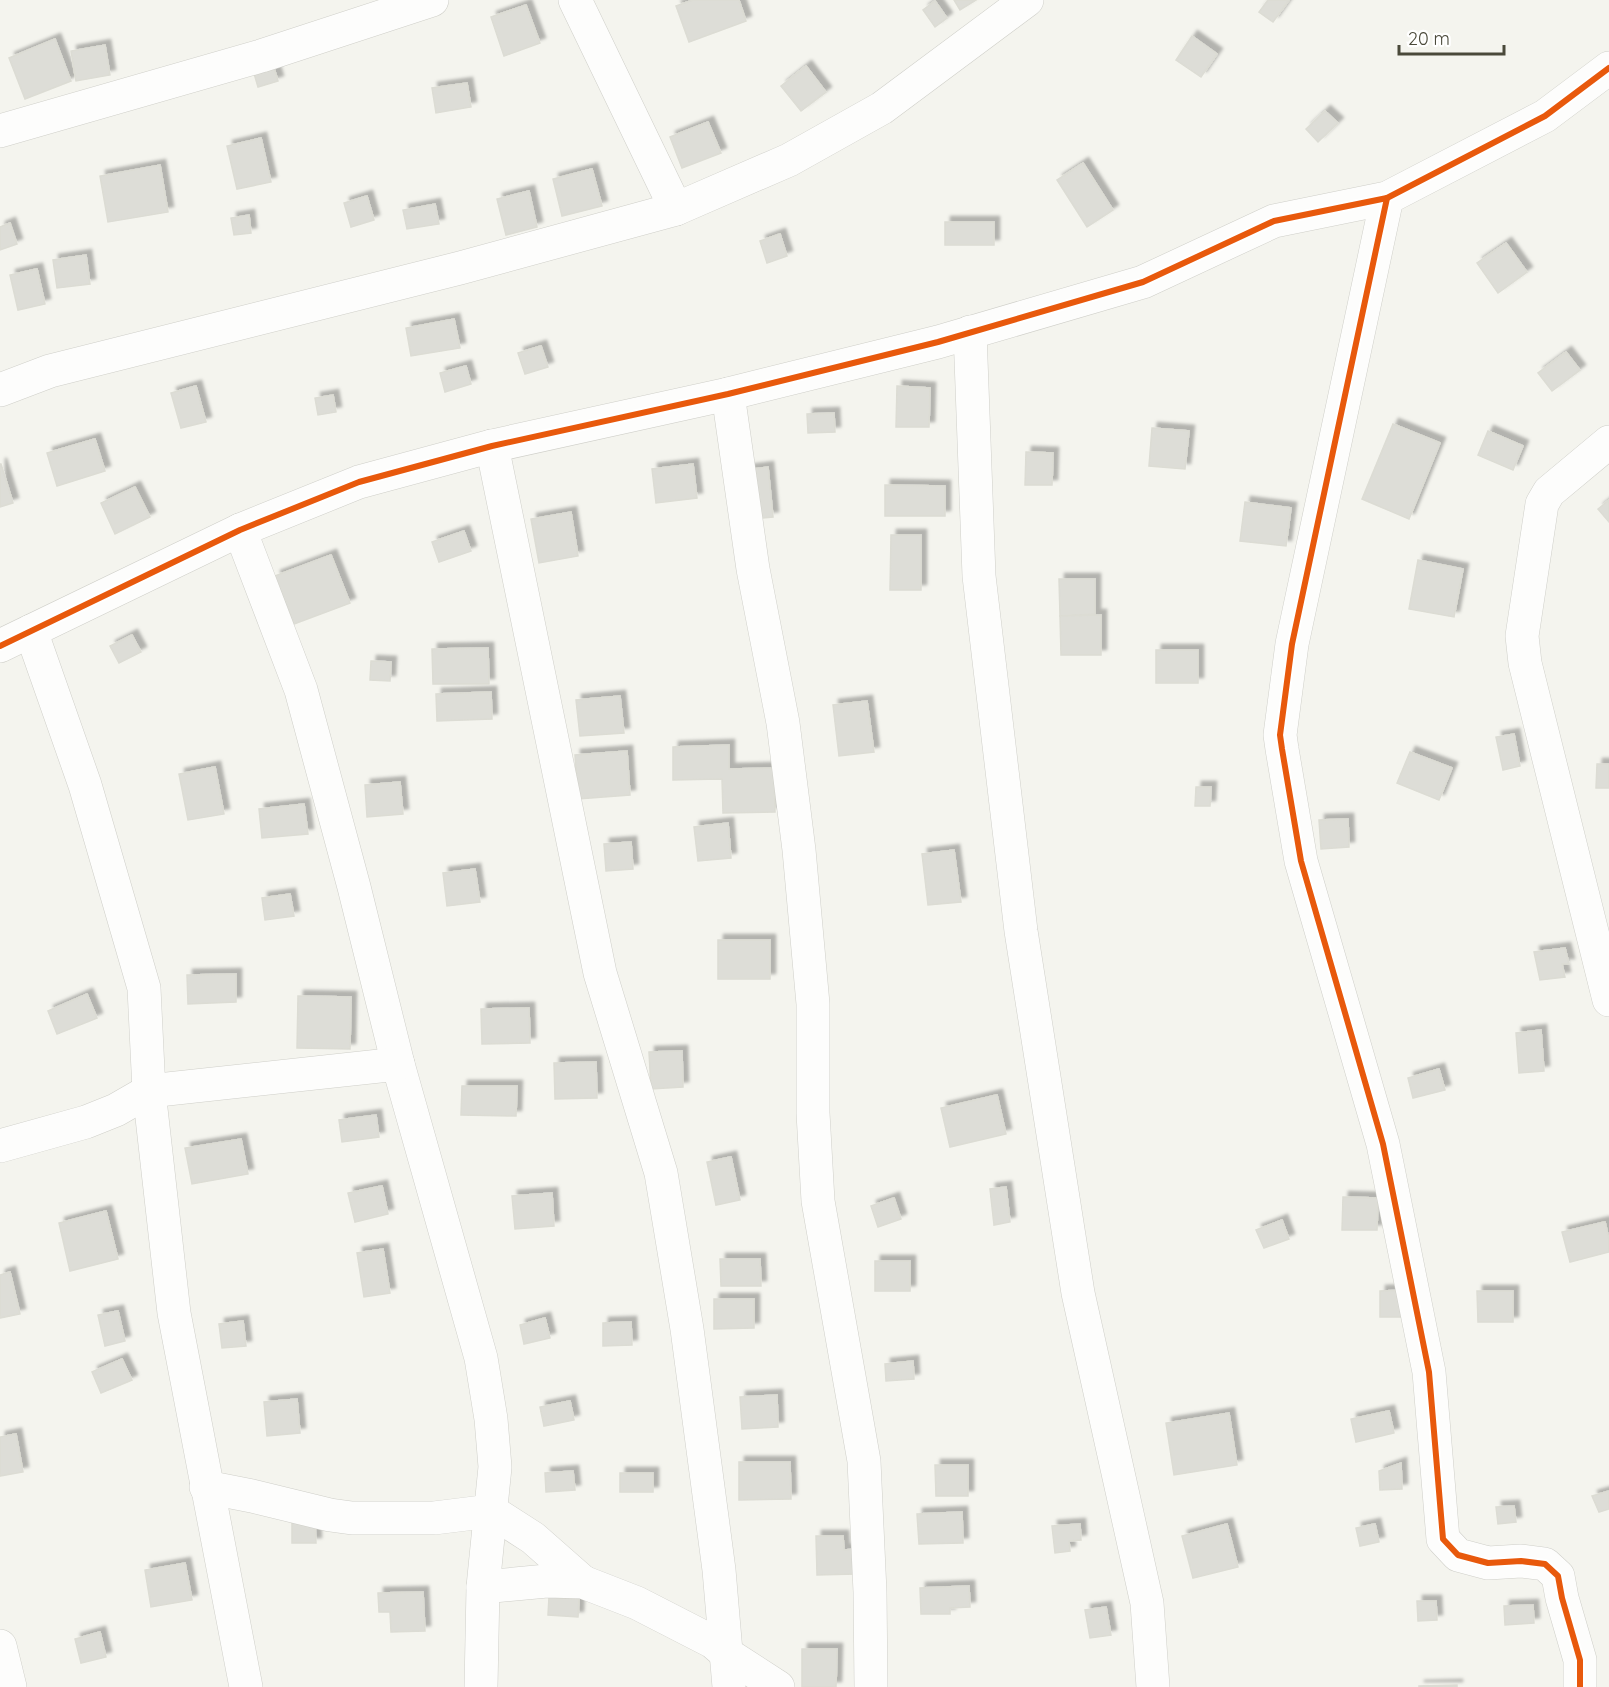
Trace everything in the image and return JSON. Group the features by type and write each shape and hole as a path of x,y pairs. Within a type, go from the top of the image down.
{"street":[{"path":"0,131 261,56 432,0"},
{"path":"575,0 676,209"},
{"path":"0,390 50,371 437,274 676,209 789,160 882,108 1027,0"},
{"path":"0,646 240,530 359,482 492,446 728,394 938,342 1143,282 1274,221 1387,198 1545,116 1609,68"},
{"path":"1387,198 1292,644 1280,735 1301,861 1385,1155 1429,1372 1443,1539 1458,1555 1488,1563 1521,1561 1545,1564 1558,1576 1580,1660 1580,1687"},
{"path":"970,332 979,584 1021,932 1078,1293 1147,1603 1153,1687"},
{"path":"728,394 753,568 783,723 799,850 813,1004 813,1113 818,1201 864,1461 870,1592 871,1687"},
{"path":"1609,442 1549,492 1542,504 1522,636 1525,663 1609,1000"},
{"path":"492,446 600,973 661,1173 687,1329 719,1570 729,1687"},
{"path":"240,530 301,690 354,887 398,1064 481,1358 491,1419 495,1467 483,1587 481,1687"},
{"path":"31,631 85,786 144,988 148,1091 174,1313 246,1687"},
{"path":"0,1146 86,1122 116,1110 148,1091 398,1064"},
{"path":"206,1487 352,1518 434,1518 491,1511 533,1538 584,1582 637,1603 713,1642 727,1654 778,1687"},
{"path":"483,1587 547,1581 584,1582"},
{"path":"0,1646 7,1686"}],"building":[{"path":"693,0 739,0 746,21 689,42 676,6"},
{"path":"954,0 976,0 960,10"},
{"path":"1268,0 1289,0 1273,22 1259,12"},
{"path":"935,1 947,18 935,27 923,10"},
{"path":"526,5 540,43 504,56 491,17"},
{"path":"1192,36 1217,54 1201,77 1176,60"},
{"path":"55,39 71,81 25,99 9,58"},
{"path":"105,45 110,75 76,81 71,51"},
{"path":"273,65 278,81 258,87 253,70"},
{"path":"806,66 826,92 801,111 781,86"},
{"path":"467,83 471,107 436,113 432,88"},
{"path":"1325,111 1338,123 1318,142 1306,129"},
{"path":"708,122 721,153 682,168 670,137"},
{"path":"261,138 271,182 237,189 227,146"},
{"path":"1083,163 1113,210 1087,227 1057,180"},
{"path":"160,165 168,212 108,222 100,176"},
{"path":"592,169 602,206 562,216 553,179"},
{"path":"529,191 537,227 506,235 497,199"},
{"path":"367,196 374,220 351,227 344,203"},
{"path":"435,204 439,224 407,229 403,210"},
{"path":"249,215 251,233 234,235 231,218"},
{"path":"945,222 994,222 994,245 945,245"},
{"path":"10,223 17,244 0,250 0,227"},
{"path":"780,234 787,256 767,263 760,241"},
{"path":"1506,243 1527,272 1498,293 1477,263"},
{"path":"86,255 90,284 57,288 53,260"},
{"path":"37,269 45,304 18,310 10,275"},
{"path":"454,319 460,348 411,356 406,328"},
{"path":"541,346 548,367 525,374 518,353"},
{"path":"1566,352 1580,370 1552,391 1538,373"},
{"path":"466,366 471,384 445,392 440,373"},
{"path":"196,386 206,422 181,428 171,393"},
{"path":"897,386 930,388 929,427 896,427"},
{"path":"333,395 336,412 318,415 315,398"},
{"path":"834,413 835,432 808,433 807,414"},
{"path":"1393,424 1440,443 1409,519 1362,499"},
{"path":"1152,428 1189,431 1185,469 1149,466"},
{"path":"1488,431 1523,446 1513,470 1478,455"},
{"path":"95,439 105,471 57,486 47,453"},
{"path":"1026,452 1053,453 1052,485 1025,485"},
{"path":"0,464 13,503 0,507"},
{"path":"693,464 697,498 656,503 652,469"},
{"path":"768,467 773,517 752,519 746,470"},
{"path":"885,485 945,486 945,516 885,516"},
{"path":"135,487 150,517 115,534 101,503"},
{"path":"1609,500 1609,522 1598,509"},
{"path":"1245,502 1291,508 1286,546 1240,541"},
{"path":"571,512 578,556 539,563 531,519"},
{"path":"464,531 471,551 439,562 432,542"},
{"path":"891,535 921,535 921,590 890,590"},
{"path":"331,555 350,603 294,624 275,576"},
{"path":"1418,560 1463,569 1454,617 1409,609"},
{"path":"1059,579 1095,579 1095,614 1060,616"},
{"path":"1101,615 1101,655 1061,655 1060,616"},
{"path":"132,635 141,652 119,663 110,646"},
{"path":"488,648 489,684 433,684 432,649"},
{"path":"1156,650 1198,650 1198,683 1156,683"},
{"path":"371,661 391,662 390,681 370,680"},
{"path":"491,692 492,719 437,721 436,694"},
{"path":"620,696 624,733 580,736 576,700"},
{"path":"867,701 874,752 839,756 833,705"},
{"path":"1514,734 1520,766 1503,770 1496,737"},
{"path":"729,745 729,769 774,768 775,812 723,813 722,779 673,780 673,747"},
{"path":"627,751 630,795 578,799 575,755"},
{"path":"1410,752 1452,768 1439,800 1397,783"},
{"path":"1597,764 1609,764 1609,788 1596,788"},
{"path":"215,767 224,814 188,820 179,774"},
{"path":"400,782 403,814 367,817 365,785"},
{"path":"1196,787 1211,787 1210,806 1195,806"},
{"path":"304,804 308,834 262,838 259,809"},
{"path":"1348,819 1349,847 1321,849 1319,820"},
{"path":"728,823 731,858 698,861 694,827"},
{"path":"631,842 633,869 606,871 604,844"},
{"path":"954,850 961,902 928,905 922,854"},
{"path":"475,869 480,902 447,906 443,873"},
{"path":"290,894 294,916 265,920 262,898"},
{"path":"718,940 770,940 770,979 718,979"},
{"path":"1565,948 1569,964 1562,964 1565,977 1540,980 1534,952"},
{"path":"236,974 236,1002 188,1004 187,975"},
{"path":"87,994 97,1018 57,1034 48,1011"},
{"path":"298,996 351,997 350,1049 297,1048"},
{"path":"529,1008 530,1043 482,1044 481,1009"},
{"path":"1541,1030 1544,1071 1519,1073 1516,1033"},
{"path":"682,1051 683,1087 651,1089 649,1052"},
{"path":"596,1062 597,1098 555,1099 554,1063"},
{"path":"1439,1069 1445,1090 1413,1098 1408,1078"},
{"path":"462,1086 517,1086 516,1116 461,1115"},
{"path":"997,1095 1006,1134 950,1147 941,1108"},
{"path":"376,1115 379,1137 342,1142 339,1120"},
{"path":"241,1139 248,1174 192,1184 185,1148"},
{"path":"731,1157 740,1200 716,1205 707,1162"},
{"path":"382,1186 388,1214 355,1222 348,1193"},
{"path":"1006,1187 1010,1222 994,1225 990,1189"},
{"path":"552,1193 554,1226 515,1229 512,1196"},
{"path":"1343,1197 1378,1198 1377,1230 1342,1230"},
{"path":"894,1198 901,1219 878,1227 871,1206"},
{"path":"106,1211 118,1259 70,1271 59,1223"},
{"path":"1282,1220 1289,1239 1264,1248 1256,1230"},
{"path":"1605,1222 1609,1252 1570,1262 1562,1232"},
{"path":"383,1249 390,1293 364,1297 357,1253"},
{"path":"720,1259 760,1259 761,1286 721,1286"},
{"path":"875,1261 910,1261 910,1291 875,1291"},
{"path":"10,1272 20,1314 0,1318 0,1275"},
{"path":"1410,1290 1411,1317 1380,1317 1380,1291"},
{"path":"1477,1291 1513,1291 1513,1322 1478,1322"},
{"path":"714,1299 754,1299 754,1328 714,1329"},
{"path":"118,1311 125,1341 105,1346 98,1315"},
{"path":"545,1318 550,1338 524,1344 520,1325"},
{"path":"243,1321 246,1346 222,1348 219,1324"},
{"path":"631,1322 632,1345 603,1346 603,1323"},
{"path":"122,1359 132,1380 101,1393 92,1372"},
{"path":"913,1361 914,1379 886,1381 885,1364"},
{"path":"777,1395 778,1427 742,1429 740,1397"},
{"path":"297,1399 300,1433 267,1436 264,1402"},
{"path":"570,1401 574,1420 544,1426 540,1407"},
{"path":"1389,1411 1394,1433 1356,1442 1351,1419"},
{"path":"1229,1413 1237,1465 1174,1475 1166,1423"},
{"path":"16,1434 23,1472 0,1476 0,1437"},
{"path":"739,1462 790,1462 791,1499 739,1500"},
{"path":"1401,1463 1402,1489 1380,1490 1379,1471"},
{"path":"935,1465 968,1465 968,1496 936,1496"},
{"path":"573,1471 575,1490 546,1492 545,1473"},
{"path":"620,1473 653,1473 653,1492 620,1492"},
{"path":"1609,1491 1609,1509 1599,1512 1592,1496"},
{"path":"1514,1506 1516,1522 1498,1524 1496,1507"},
{"path":"962,1512 963,1543 919,1544 917,1514"},
{"path":"315,1521 316,1543 292,1543 292,1522"},
{"path":"1080,1524 1081,1540 1069,1541 1070,1551 1055,1553 1052,1526"},
{"path":"1227,1524 1238,1567 1193,1578 1182,1536"},
{"path":"1375,1524 1379,1542 1360,1546 1356,1528"},
{"path":"816,1536 843,1536 844,1550 855,1549 856,1574 817,1575"},
{"path":"185,1563 192,1600 151,1607 145,1570"},
{"path":"969,1586 970,1607 950,1608 950,1614 921,1614 920,1588"},
{"path":"423,1592 425,1631 391,1632 390,1612 379,1612 378,1593"},
{"path":"549,1597 579,1599 578,1617 548,1615"},
{"path":"1417,1601 1436,1601 1437,1620 1418,1621"},
{"path":"1533,1605 1534,1623 1505,1625 1504,1606"},
{"path":"1106,1607 1111,1635 1090,1638 1085,1610"},
{"path":"100,1632 106,1657 81,1663 75,1639"},
{"path":"802,1649 837,1649 836,1687 802,1687"},
{"path":"1457,1685 1457,1687 1419,1687 1419,1686"}],"cycle path":[{"path":"0,646 240,530 359,482 492,446 728,394 938,342 1143,282 1274,221 1387,198 1545,116 1609,68"},
{"path":"1387,198 1292,644 1280,735 1301,861 1383,1144 1429,1372 1443,1539 1458,1555 1488,1563 1521,1561 1545,1564 1558,1576 1580,1660 1580,1687"}]}
